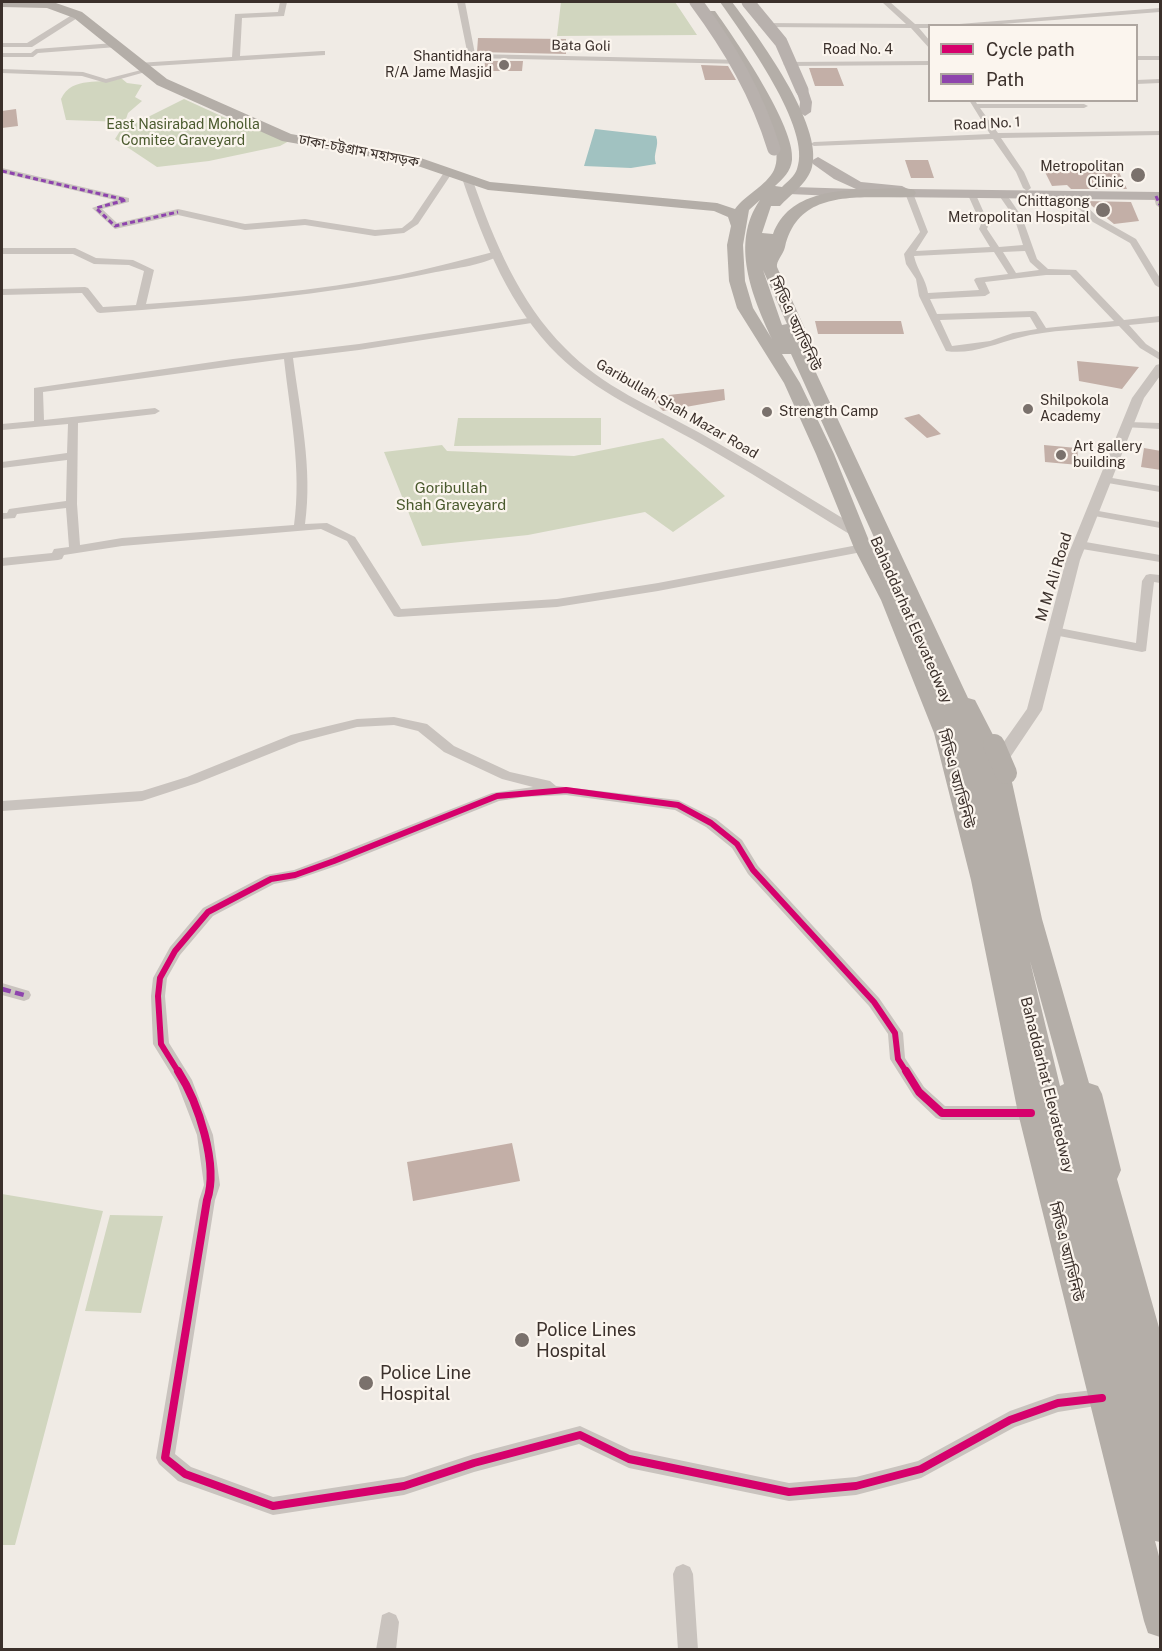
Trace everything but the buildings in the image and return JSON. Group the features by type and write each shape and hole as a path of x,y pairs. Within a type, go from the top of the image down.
{"highway":[{"name":"ঢাকা-চট্টগ্রাম মহাসড়ক","path":"57,2 91,16 142,67 282,129 343,143 418,154 480,178 613,193 703,197 763,190"},
{"path":"701,2 745,62 784,143 785,160 780,174"},
{"name":"Bahaddarhat Elevatedway","path":"715,2 766,72 793,132 799,153 795,169 762,208 755,232 752,269 773,324 832,441 979,778 1024,991 1116,1366 1161,1527"},
{"name":"Bahaddarhat Elevatedway","path":"726,2 764,53 792,107 808,153 805,169 768,210 761,234 762,270 785,325 959,701 994,783 1036,991 1161,1451"},
{"path":"741,2 762,25 787,64 805,112 818,161"},
{"name":"ঢাকা-চট্টগ্রাম মহাসড়ক","path":"2,3 49,4 78,15 142,67 200,101 288,138 415,160 468,181 519,190 717,207 734,214 739,227"},
{"name":"সিডিএ অ্যাভিনিউ","path":"818,161 811,174 780,204 771,219 767,246 769,267 840,422 883,526 999,761 1030,919 1161,1380"},
{"name":"সিডিএ অ্যাভিনিউ","path":"780,174 742,209 735,245 737,281 745,308 792,383 860,540 891,600 945,733 983,880 1031,1113 1102,1398 1161,1621"},
{"path":"769,267 786,223 802,205 835,198 909,193"},
{"path":"858,444 999,761 1161,1372"}],"main road":[{"path":"696,2 743,71 766,119 780,174"},
{"path":"748,2 784,45 793,60 806,102 805,112"},
{"path":"818,161 846,182 879,190 1027,188 1160,197"},
{"path":"794,191 1160,197"}],"street":[{"path":"236,58 238,16 281,14 283,2"},
{"name":"Bata Goli","path":"460,2 472,56 745,62"},
{"path":"886,2 913,26 928,45"},
{"path":"1126,5 1143,11"},
{"path":"964,24 1161,10"},
{"path":"2,45 29,45 78,15"},
{"path":"762,25 928,26"},
{"path":"2,55 33,55 36,51 114,45"},
{"path":"2,71 83,74 105,81 142,67 322,53"},
{"path":"1138,58 1161,58"},
{"name":"Road No. 4","path":"787,64 928,63"},
{"path":"1138,82 1161,81"},
{"path":"973,103 1082,103"},
{"path":"973,103 1020,172 1027,188"},
{"name":"Road No. 1","path":"814,144 995,136 1161,133"},
{"path":"2,171 126,200 96,208 115,226 178,213 245,227 305,222 375,233 404,230 415,222 448,173"},
{"name":"Garibullah Shah Mazar Road","path":"468,181 482,224 497,254 535,320 562,352 596,380 860,540"},
{"path":"909,193 924,232 909,254 911,264 921,279 924,296 949,349 992,345 1016,335 1043,331 1161,319"},
{"path":"1002,194 1018,217 1033,260 1046,272"},
{"path":"1068,194 1096,220 1132,241 1161,285"},
{"path":"972,195 986,224 983,229 1013,276"},
{"path":"909,254 1028,248"},
{"path":"2,251 75,251 94,261 130,262 149,270 140,308"},
{"path":"2,292 85,290 100,310 193,305 338,289 497,254"},
{"path":"924,296 985,293 979,280 1046,272 1073,272 1143,346 1161,357"},
{"path":"934,317 1033,314 1043,331"},
{"path":"39,424 38,390 535,320"},
{"path":"288,355 301,459 303,500 299,528"},
{"name":"M M Ali Road","path":"999,761 1034,710 1073,560 1138,398 1161,368"},
{"path":"2,427 155,411"},
{"path":"73,420 71,504 75,550"},
{"path":"1128,425 1161,426"},
{"path":"2,465 72,456"},
{"path":"1106,480 1161,489"},
{"path":"2,516 11,516 13,511 71,504"},
{"path":"1093,513 1161,525"},
{"path":"2,562 57,556 58,552 144,540 323,525 351,539 398,613 557,603 658,587 860,540"},
{"path":"1080,545 1161,559"},
{"path":"1054,631 1142,648 1148,581 1161,579"},
{"path":"2,806 142,796 192,780 296,738 357,723 394,721 422,727 449,749 507,776 566,790 678,805 711,823 737,844 753,870 873,1002 895,1032 898,1059 927,1099 942,1113 1031,1113"},
{"path":"566,790 496,796 334,861 295,875 271,879 208,912 175,951 160,978 158,996 161,1044 184,1080 195,1104 205,1135 212,1185 207,1200 165,1458 185,1474 273,1506 404,1486 474,1463 580,1435 629,1460 789,1492 856,1486 921,1469 1010,1420 1058,1403 1102,1398"},
{"path":"2,989 24,995"},
{"path":"683,1574 688,1650"},
{"path":"386,1650 389,1622"}],"green space":[{"path":"561,2 675,2 697,35 557,36"},
{"path":"121,78 127,83 142,85 135,97 142,101 128,113 125,122 66,120 61,99 66,91 88,82"},
{"name":"East Nasirabad Moholla Comitee Graveyard","path":"184,99 230,120 289,141 280,146 209,161 157,167 115,139 120,131"},
{"path":"458,418 601,418 601,445 454,446"},
{"name":"Goribullah Shah Graveyard","path":"663,438 725,496 673,532 645,512 528,535 422,546 384,452 442,445 447,451 574,456"},
{"path":"2,1194 103,1211 15,1545 2,1545"},
{"path":"110,1215 163,1216 141,1313 85,1311"}],"water":[{"path":"595,129 656,136 656,164 631,168 584,166"}],"marked path":[{"path":"2,171 126,200 96,208 115,226 178,212"},
{"path":"1156,196 1160,205"},
{"path":"2,989 24,995"}],"cycle path":[{"path":"1031,1113 942,1113 919,1092 898,1059 895,1033 874,1002 753,870 737,844 711,823 678,805 566,790 497,796 334,861 295,875 271,879 208,912 175,951 160,978 158,996 161,1044 184,1080 205,1135 212,1185 207,1200 165,1458 185,1474 273,1506 404,1486 474,1463 580,1435 629,1459 789,1492 856,1486 921,1469 1010,1420 1058,1403 1102,1398"}],"place":[{"name":"Shantidhara R/A Jame Masjid","path":"504,65"},
{"name":"Metropolitan Clinic","path":"1138,175"},
{"name":"Chittagong Metropolitan Hospital","path":"1103,210"},
{"name":"Shilpokola Academy","path":"1028,409"},
{"name":"Strength Camp","path":"767,412"},
{"name":"Art gallery building","path":"1061,455"},
{"name":"Police Lines Hospital","path":"522,1340"},
{"name":"Police Line Hospital","path":"366,1383"}]}
